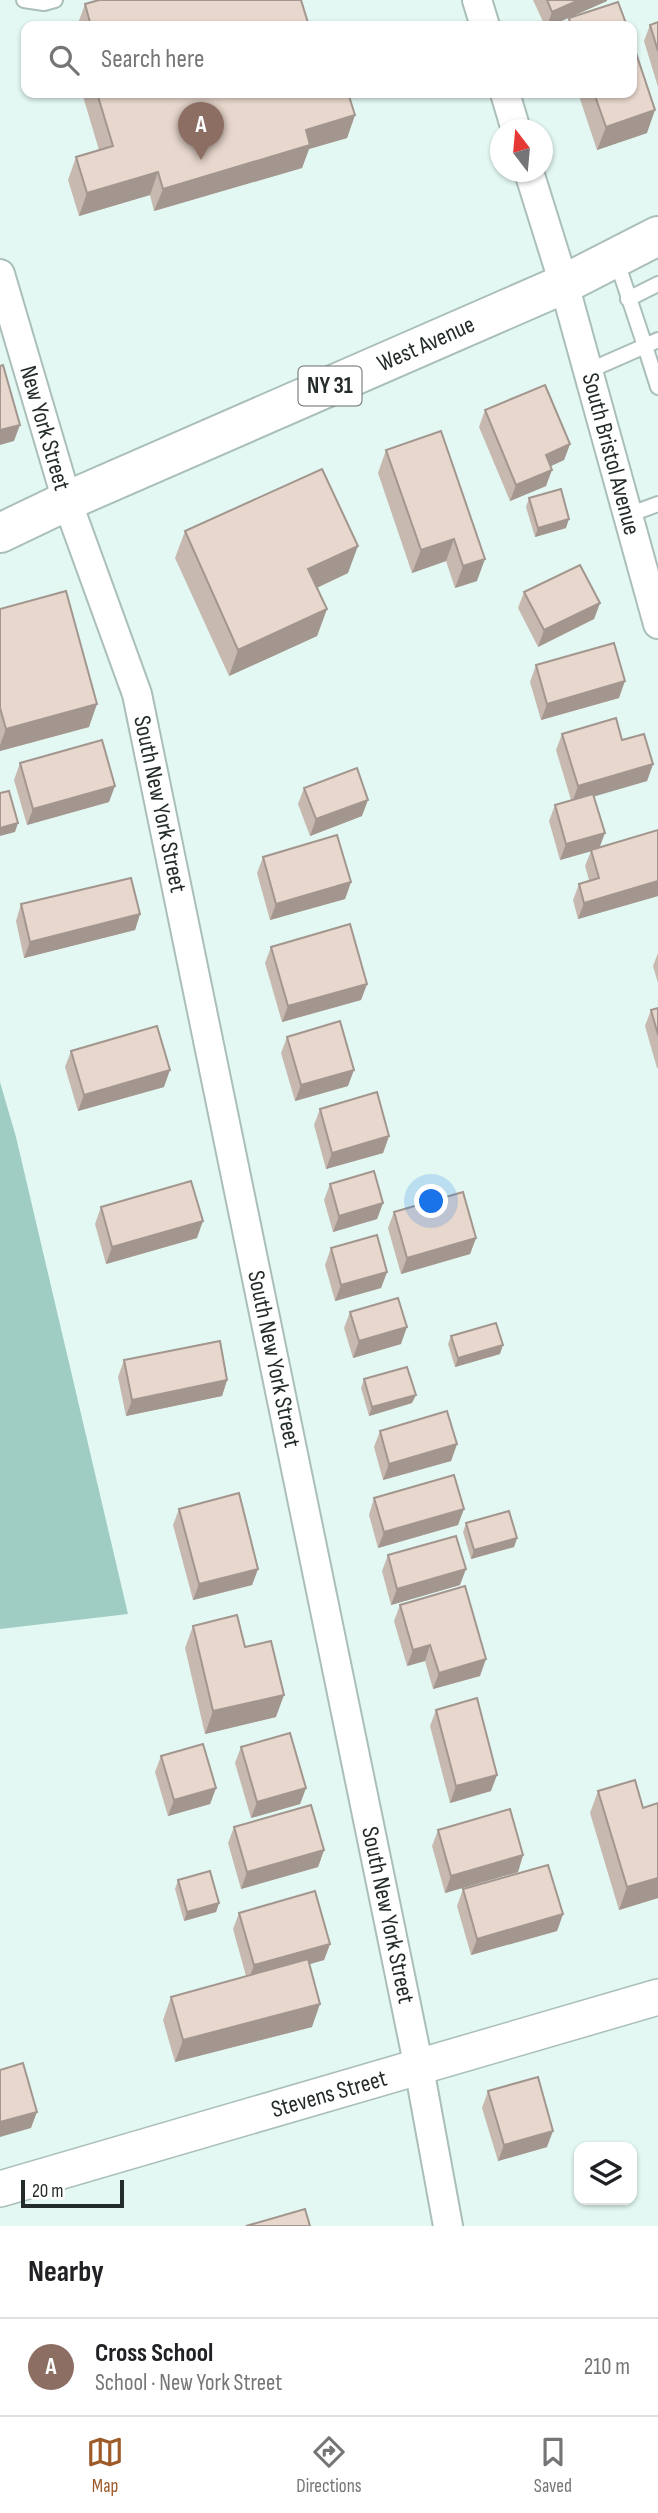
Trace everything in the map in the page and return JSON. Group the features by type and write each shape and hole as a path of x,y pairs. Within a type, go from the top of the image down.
{"highway":[{"name":"West Avenue","path":"0,533 67,501 564,284 658,236"}],"street":[{"path":"477,0 483,21"},
{"path":"506,98 513,119"},
{"name":"South Bristol Avenue","path":"532,182 564,284 658,624"},
{"name":"New York Street","path":"0,274 67,501"},
{"name":"South New York Street","path":"67,501 137,694 419,2067 448,2226"},
{"name":"Stevens Street","path":"0,2189 658,1997"}],"lane":[{"path":"24,0 44,4 55,0"},
{"path":"615,258 628,299 652,343 658,387"},
{"path":"628,299 658,284"},
{"path":"588,371 652,343"},
{"path":"628,514 658,504"}],"green space":[{"path":"0,1082 16,1137 128,1614 0,1629"}],"building":[{"path":"99,0 301,0 307,21 90,21 85,4"},
{"path":"547,0 579,0 552,12"},
{"path":"618,2 625,21 570,21 569,18"},
{"path":"658,22 658,51 650,25"},
{"path":"637,56 655,110 606,127 596,98 637,98"},
{"path":"99,98 350,98 355,115 306,130 310,145 163,189 158,172 87,193 76,157 113,146"},
{"path":"3,365 20,425 0,430 0,366"},
{"path":"545,385 570,444 546,455 552,470 516,485 485,410"},
{"path":"441,431 485,559 463,566 454,539 421,550 386,450"},
{"path":"322,469 358,546 308,569 327,609 238,650 185,531"},
{"path":"561,489 569,519 538,528 529,498"},
{"path":"580,565 600,603 544,630 524,592"},
{"path":"66,591 97,704 6,729 0,708 0,609"},
{"path":"614,643 625,681 547,704 536,665"},
{"path":"616,718 622,740 644,734 653,764 578,786 562,734"},
{"path":"102,740 115,786 33,809 20,763"},
{"path":"357,768 368,800 316,819 304,788"},
{"path":"9,791 18,823 0,828 0,793"},
{"path":"593,794 605,833 566,844 555,805"},
{"path":"658,830 658,881 584,903 579,884 599,878 591,850"},
{"path":"337,835 351,882 276,904 263,857"},
{"path":"131,878 140,914 30,942 21,904"},
{"path":"350,924 367,984 288,1006 271,947"},
{"path":"658,1008 658,1035 651,1010"},
{"path":"340,1021 354,1070 301,1085 287,1037"},
{"path":"157,1026 170,1070 84,1095 71,1051"},
{"path":"377,1092 389,1136 332,1153 320,1109"},
{"path":"374,1171 383,1203 339,1216 330,1184"},
{"path":"191,1181 203,1221 112,1247 101,1207"},
{"path":"463,1192 476,1238 407,1258 394,1212"},
{"path":"377,1235 387,1272 341,1285 331,1248"},
{"path":"398,1298 407,1327 359,1341 350,1312"},
{"path":"496,1323 503,1345 458,1358 451,1336"},
{"path":"220,1341 227,1380 132,1400 124,1360"},
{"path":"407,1367 416,1395 372,1407 364,1379"},
{"path":"447,1411 457,1444 389,1464 380,1431"},
{"path":"454,1475 464,1509 384,1532 374,1498"},
{"path":"239,1493 258,1569 199,1584 179,1509"},
{"path":"509,1511 517,1538 474,1550 466,1523"},
{"path":"456,1536 466,1569 397,1589 388,1555"},
{"path":"465,1586 486,1659 439,1673 430,1645 413,1650 400,1605"},
{"path":"237,1615 245,1647 271,1641 284,1695 213,1711 193,1626"},
{"path":"477,1698 497,1775 456,1786 436,1710"},
{"path":"290,1733 306,1788 257,1802 241,1747"},
{"path":"203,1744 216,1788 174,1800 161,1756"},
{"path":"635,1780 643,1808 658,1803 658,1878 627,1887 598,1791"},
{"path":"311,1805 324,1850 247,1872 234,1827"},
{"path":"510,1809 523,1855 451,1876 438,1830"},
{"path":"548,1865 563,1914 477,1939 463,1889"},
{"path":"210,1871 219,1903 187,1912 178,1880"},
{"path":"315,1891 330,1944 254,1965 239,1913"},
{"path":"308,1959 320,2004 183,2040 171,1997"},
{"path":"23,2063 37,2112 0,2122 0,2070"},
{"path":"538,2077 553,2131 504,2145 488,2091"},
{"path":"305,2209 310,2226 246,2226"}],"place":[{"name":"Cross School","path":"201,160"}]}
